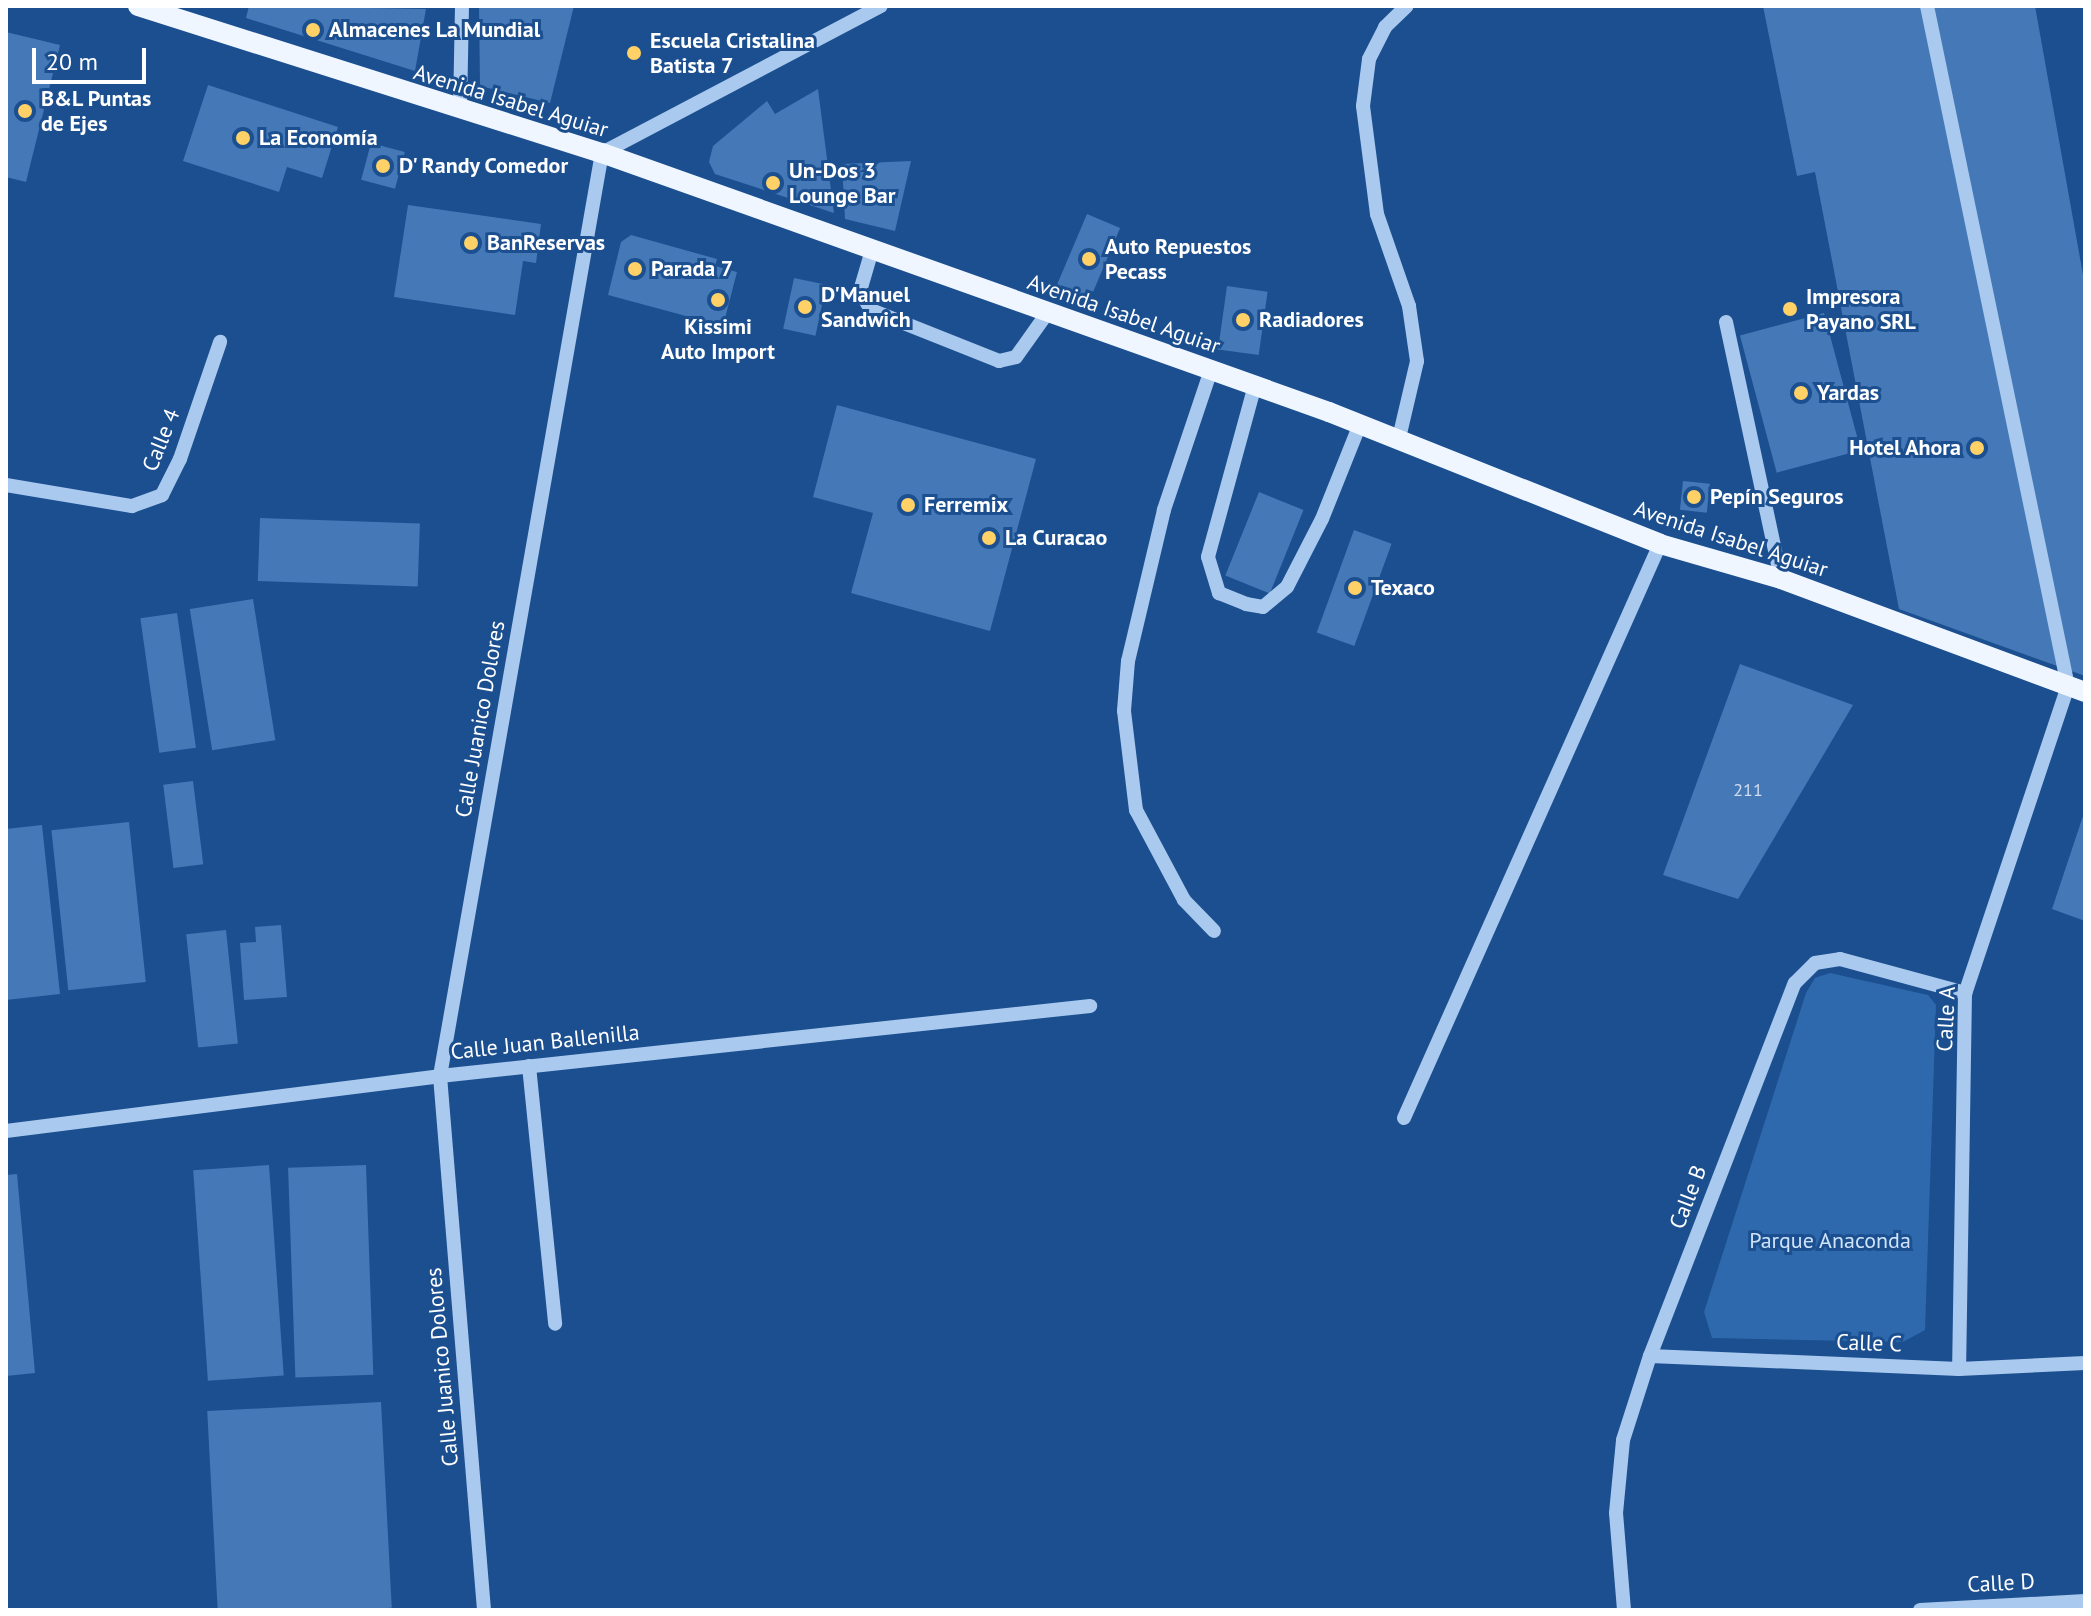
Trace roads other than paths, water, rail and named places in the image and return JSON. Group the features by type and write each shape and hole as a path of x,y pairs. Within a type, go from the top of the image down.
{"main road":[{"name":"Avenida Isabel Aguiar","path":"138,6 191,14 460,110 602,153 1399,438 1660,544 1781,579 2076,689"}],"street":[{"path":"460,110 462,6"},
{"path":"602,153 881,6"},
{"path":"1399,438 1417,361 1409,306 1377,214 1363,106 1369,59 1385,27 1407,6"},
{"path":"1927,6 2076,689"},
{"name":"Calle Juanico Dolores","path":"484,1610 440,1076 602,153"},
{"path":"872,250 860,291 871,310 999,361 1016,357 1048,312"},
{"path":"1726,322 1781,579"},
{"name":"Calle 4","path":"6,485 132,506 162,495 180,459 220,342"},
{"path":"1211,370 1164,510 1128,661 1124,711 1136,810 1184,900 1214,931"},
{"path":"1255,385 1208,557 1219,593 1246,604 1263,607 1287,587 1360,424"},
{"path":"1404,1118 1660,544"},
{"name":"Calle A","path":"1959,1369 1965,993 2076,689"},
{"name":"Calle B","path":"1624,1610 1617,1476 1650,1356 1795,983 1815,963 1840,959 1965,993"},
{"name":"Calle Juan Ballenilla","path":"6,1131 440,1076 1090,1006"},
{"path":"529,1066 555,1324"},
{"name":"Calle C","path":"1650,1356 1959,1369 2085,1363"},
{"name":"Calle D","path":"1920,1610 2085,1601"}],"place":[{"name":"Almacenes La Mundial","path":"313,30"},
{"name":"Escuela Cristalina Batista 7","path":"634,53"},
{"name":"B&L Puntas de Ejes","path":"25,111"},
{"name":"La Economía","path":"243,138"},
{"name":"D' Randy Comedor","path":"383,166"},
{"name":"Un-Dos 3 Lounge Bar","path":"773,183"},
{"name":"BanReservas","path":"471,243"},
{"name":"Auto Repuestos Pecass","path":"1089,259"},
{"name":"Parada 7","path":"635,269"},
{"name":"Kissimi Auto Import","path":"718,300"},
{"name":"D'Manuel Sandwich","path":"805,307"},
{"name":"Impresora Payano SRL","path":"1790,309"},
{"name":"Radiadores","path":"1243,320"},
{"name":"Yardas","path":"1801,393"},
{"name":"Hotel Ahora","path":"1977,448"},
{"name":"Pepín Seguros","path":"1694,497"},
{"name":"Ferremix","path":"908,505"},
{"name":"La Curacao","path":"989,538"},
{"name":"Texaco","path":"1355,588"}],"park label":[{"name":"Parque Anaconda","path":"1830,1241"}]}
